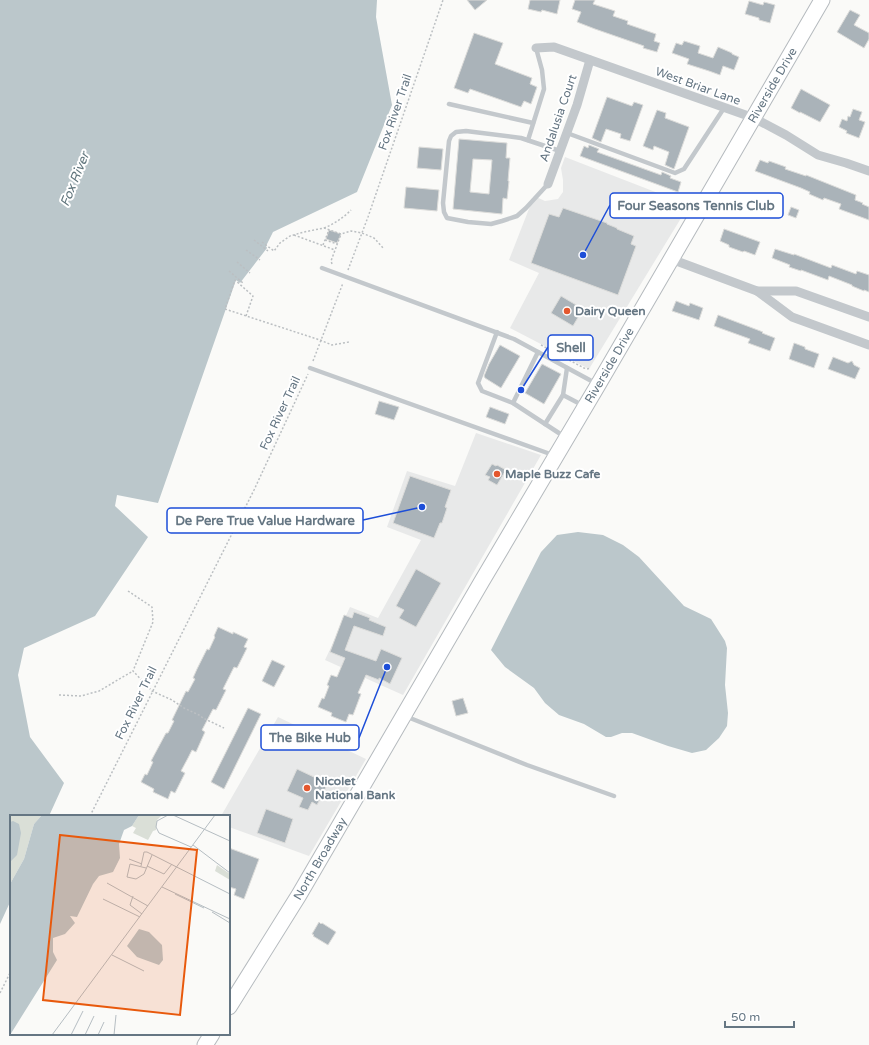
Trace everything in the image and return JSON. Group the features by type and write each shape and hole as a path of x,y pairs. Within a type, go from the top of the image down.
{"main road":[{"name":"Riverside Drive","path":"480,585 822,0"},
{"name":"North Broadway","path":"230,1005 299,895 480,585"},
{"path":"205,1045 211,1035"}],"street":[{"name":"West Briar Lane","path":"536,48 554,47 754,118 786,135 818,155 869,171"},
{"name":"Andalusia Court","path":"548,184 577,105 590,60"},
{"path":"671,259 757,290 792,317 869,345"},
{"path":"757,290 796,291 869,317"}],"lane":[{"path":"528,140 544,89 542,70 536,48"},
{"path":"448,104 533,123"},
{"path":"567,133 675,173 684,169 724,108"},
{"path":"548,184 517,216 502,221 491,224 468,222 453,220 445,216 443,203 449,141 451,136 456,132 466,131 521,138 560,151"},
{"path":"322,268 514,339 598,385"},
{"path":"497,332 478,383 482,391 513,403 567,438"},
{"path":"513,403 538,352"},
{"path":"310,368 556,456"},
{"path":"545,424 563,395 568,368"},
{"path":"563,395 585,407"},
{"path":"404,716 520,762 614,796"}],"path":[{"name":"Fox River Trail","path":"90,815 254,490 310,368 362,233 443,0"},
{"path":"262,242 274,251 280,243 286,239 304,232 324,228 342,218 351,210"},
{"path":"324,228 341,234 351,231 362,233 374,238 384,249"},
{"path":"323,245 329,230"},
{"path":"294,235 336,250 341,234"},
{"path":"254,240 268,250"},
{"path":"326,240 338,244"},
{"path":"246,250 260,260"},
{"path":"237,262 250,273"},
{"path":"229,271 243,283"},
{"path":"246,316 253,296 235,280 225,309 332,345 349,342"},
{"path":"58,695 81,696 98,692 133,671 153,622 152,607 128,591"},
{"path":"133,671 152,691 224,728"},
{"path":"0,993 10,973"}],"shaded area":[{"path":"565,157 689,205 589,369 510,328 539,273 509,260 534,196 545,201 558,199 563,192 561,168"},
{"path":"476,433 541,455 403,695 325,660 350,607 378,618 421,540 387,527 407,471 455,486"},
{"path":"278,717 366,759 309,856 230,827 230,815 222,815"}],"water":[{"name":"Fox River","path":"0,0 377,0 376,17 392,105 357,192 273,232 266,246 267,248 240,283 236,280 158,503 117,495 115,506 148,537 95,616 24,648 18,675 30,737 64,783 49,815 10,815 10,902 0,924"},
{"path":"578,532 603,535 623,545 639,557 684,606 711,619 725,641 727,648 725,685 728,713 727,726 719,738 706,750 692,753 632,733 622,733 611,737 606,737 584,724 559,715 545,703 534,688 505,667 491,650 541,552 557,535"}],"building":[{"path":"467,0 487,0 475,10"},
{"path":"530,0 560,0 557,14 542,10 541,12 528,9"},
{"path":"575,0 595,0 593,4 615,11 613,16 628,21 627,24 656,34 654,41 660,43 657,52 577,22 581,12 572,9"},
{"path":"749,1 763,5 764,2 775,5 770,23 745,14"},
{"path":"850,10 860,15 854,25 869,33 869,39 864,48 837,32"},
{"path":"474,33 503,43 495,64 532,78 530,84 537,87 531,104 524,101 521,107 470,89 468,93 454,88"},
{"path":"684,41 700,46 698,53 713,58 718,47 739,57 734,70 723,66 720,75 687,64 689,59 672,53 676,43 682,45"},
{"path":"801,89 830,105 820,122 791,108"},
{"path":"607,97 632,106 634,102 643,105 630,141 620,138 621,134 606,129 601,142 592,138"},
{"path":"853,109 862,112 859,120 865,122 859,138 846,133 847,131 839,127 842,119 847,121 848,116 850,117"},
{"path":"657,110 666,113 665,118 689,127 674,169 665,165 669,152 654,146 653,150 643,146"},
{"path":"459,139 507,143 506,158 510,158 509,181 507,199 503,198 502,214 453,209","holes":["473,159 492,160 489,194 470,192"]},
{"path":"589,145 599,149 597,152 661,175 662,172 671,176 670,178 681,182 678,192 580,156 584,146 588,148"},
{"path":"419,147 443,149 441,170 417,168"},
{"path":"760,160 768,163 769,161 786,167 785,169 806,175 856,195 855,200 869,207 869,220 839,209 841,204 824,198 823,200 809,194 810,192 801,188 755,171"},
{"path":"406,187 439,190 437,211 404,208"},
{"path":"791,207 799,210 796,218 788,215"},
{"path":"563,208 607,223 634,236 631,244 636,246 618,295 531,263 549,214 559,217"},
{"path":"724,229 760,242 755,255 729,247 729,245 720,241"},
{"path":"329,230 341,234 337,243 326,239"},
{"path":"775,249 794,254 831,268 832,265 856,274 857,271 869,275 869,292 829,276 828,280 789,267 790,265 772,258"},
{"name":"Dairy Queen","path":"561,296 583,309 573,326 551,313"},
{"path":"676,301 689,306 690,303 703,308 699,320 672,311"},
{"path":"718,315 775,338 770,351 748,343 750,339 714,326"},
{"path":"794,343 819,354 814,368 789,359"},
{"path":"500,345 520,356 501,388 484,376"},
{"path":"833,357 848,363 852,361 854,365 860,368 855,379 828,369"},
{"path":"542,364 561,374 544,404 525,393"},
{"path":"379,401 399,407 394,420 375,414"},
{"path":"490,407 509,414 505,424 486,417"},
{"path":"492,464 506,470 497,485 488,480 490,477 485,475"},
{"path":"410,476 451,490 445,507 447,508 442,523 440,523 434,538 393,523"},
{"path":"416,569 441,583 416,627 399,618 404,610 396,606"},
{"path":"354,612 370,618 369,620 386,627 383,636 354,626 345,650 376,661 381,649 402,658 390,684 379,678 379,680 366,675 358,693 361,694 353,715 349,714 346,722 331,716 332,713 318,707 322,698 324,699 331,675 337,677 345,658 330,652 344,615 352,618"},
{"path":"218,627 248,639 244,647 247,648 237,668 234,667 223,689 226,690 216,710 213,709 202,730 205,732 196,752 192,750 181,771 185,773 175,793 171,791 168,799 153,792 154,789 141,782 145,774 147,775 153,762 151,761 174,721 172,720 186,691 188,692 195,679 193,678 207,649 209,650"},
{"path":"272,660 285,666 274,687 262,681"},
{"path":"463,698 468,713 456,716 452,701"},
{"path":"248,708 261,714 224,789 211,782"},
{"name":"Nicolet National Bank","path":"297,769 327,785 317,805 312,802 308,810 299,807 303,798 287,791"},
{"path":"266,809 293,819 285,843 257,833"},
{"path":"230,848 259,859 244,899 234,895 236,889 230,887"},
{"path":"319,922 336,932 328,945 312,934"}],"place":[{"name":"Four Seasons Tennis Club","path":"583,255"},
{"name":"Dairy Queen","path":"567,311"},
{"name":"Shell","path":"521,390"},
{"name":"Maple Buzz Cafe","path":"497,474"},
{"name":"De Pere True Value Hardware","path":"422,507"},
{"name":"The Bike Hub","path":"387,667"},
{"name":"Nicolet National Bank","path":"307,788"}]}
